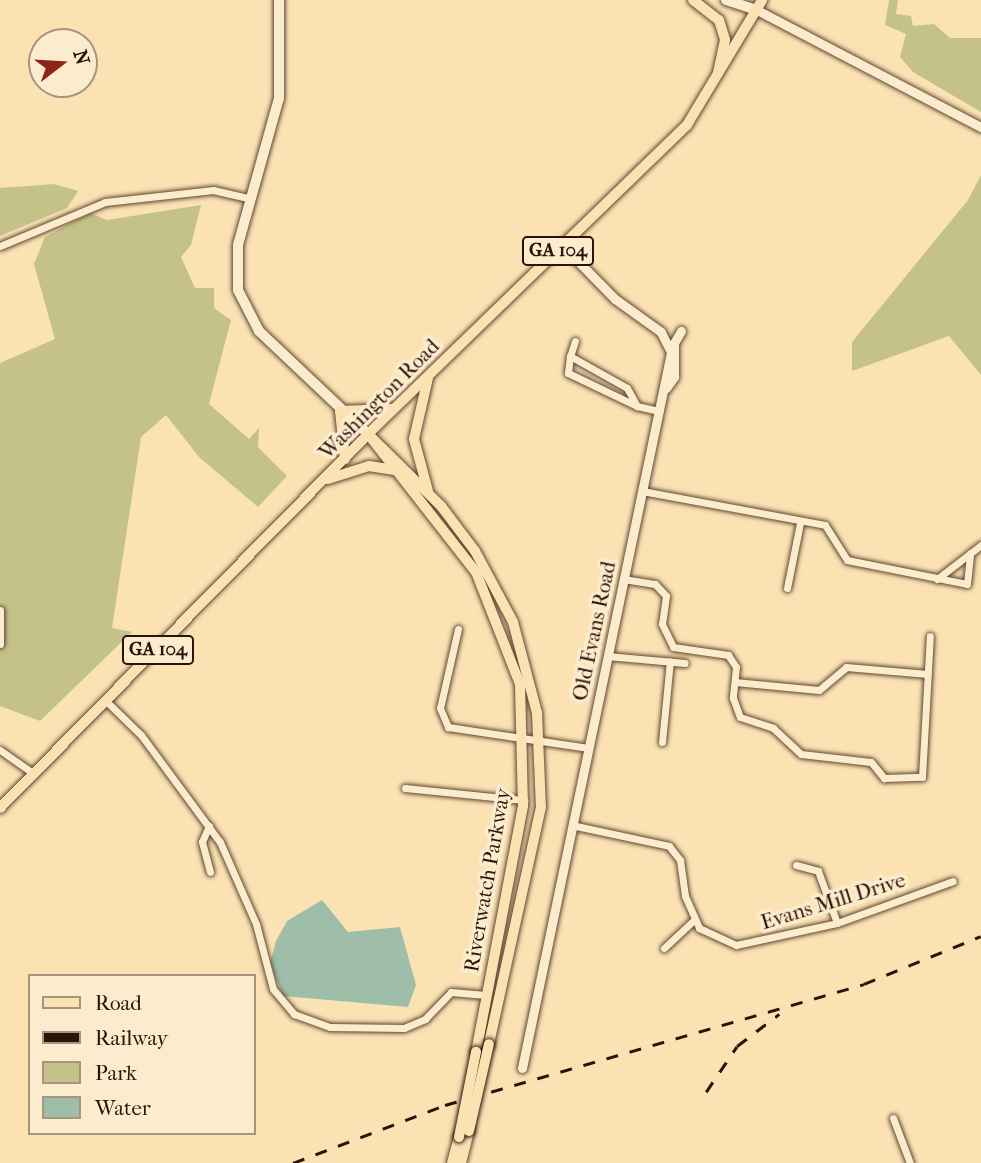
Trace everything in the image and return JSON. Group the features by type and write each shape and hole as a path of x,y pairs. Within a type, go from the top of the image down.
{"main road":[{"path":"279,0 279,98 251,199 236,274 244,305 259,331 340,411 368,434"},
{"path":"693,0 719,20 725,40 717,81"},
{"path":"726,0 759,5"},
{"name":"Washington Road","path":"0,808 394,408 687,125 717,81 759,5"},
{"path":"428,493 414,439 430,373"},
{"path":"340,411 394,408"},
{"path":"340,411 345,459"},
{"name":"Riverwatch Parkway","path":"368,434 428,493 475,551 513,622 541,744 539,817 489,1044 464,1134 452,1163"},
{"name":"Riverwatch Parkway","path":"368,434 394,470 440,521 491,601 520,684 525,743 524,800 476,1052 461,1163"},
{"path":"325,480 369,466 394,470"}],"street":[{"path":"759,5 981,127"},
{"path":"0,246 105,202 213,190 251,199"},
{"name":"Old Evans Road","path":"522,1068 576,826 588,748 663,392 668,340 563,246"},
{"path":"663,392 674,377 674,343 681,331"},
{"path":"575,341 568,373 637,406 659,411"},
{"path":"570,356 627,388 637,406"},
{"path":"642,491 832,530 847,560 937,579 967,584 970,553"},
{"path":"787,588 800,523"},
{"path":"937,579 981,545"},
{"path":"623,579 655,584 666,596 662,624 673,647 728,655 736,667 735,682 740,717 773,728 801,754 871,762 884,778 922,777 930,636"},
{"path":"0,610 0,644"},
{"path":"458,629 441,699 443,722 460,733 525,743 588,748"},
{"path":"607,656 685,663"},
{"path":"662,741 670,661"},
{"path":"735,682 819,691 846,667 928,674"},
{"path":"106,701 141,735 209,826 240,882 273,989 307,1023 330,1027 404,1028 425,1019 452,992 486,995"},
{"path":"0,750 34,774"},
{"path":"405,788 524,800"},
{"path":"209,826 202,842 210,872"},
{"path":"576,826 669,846 680,860 694,920 664,948"},
{"path":"796,865 818,871 837,923"},
{"name":"Evans Mill Drive","path":"694,920 736,945 837,923 953,881"},
{"path":"893,1118 911,1163"}],"green space":[{"path":"889,0 898,0 896,14 911,16 913,26 934,24 950,38 981,38 981,112 913,72 900,57 906,34 885,25"},
{"path":"981,175 981,375 949,336 852,371 852,342 968,200"},
{"path":"54,184 78,191 67,208 0,236 0,188"},
{"path":"201,205 191,245 181,257 195,288 214,288 214,308 231,320 209,404 249,439 259,428 258,447 287,476 258,507 199,457 166,415 141,437 112,628 132,632 40,721 0,706 0,363 55,339 34,264 45,237 90,213 107,220"}],"water":[{"path":"322,900 348,932 400,927 416,985 408,1007 283,996 270,963 276,941 287,921"}],"railway":[{"path":"293,1163 445,1105 864,984 981,936"},
{"path":"706,1092 737,1046 779,1014"}]}
